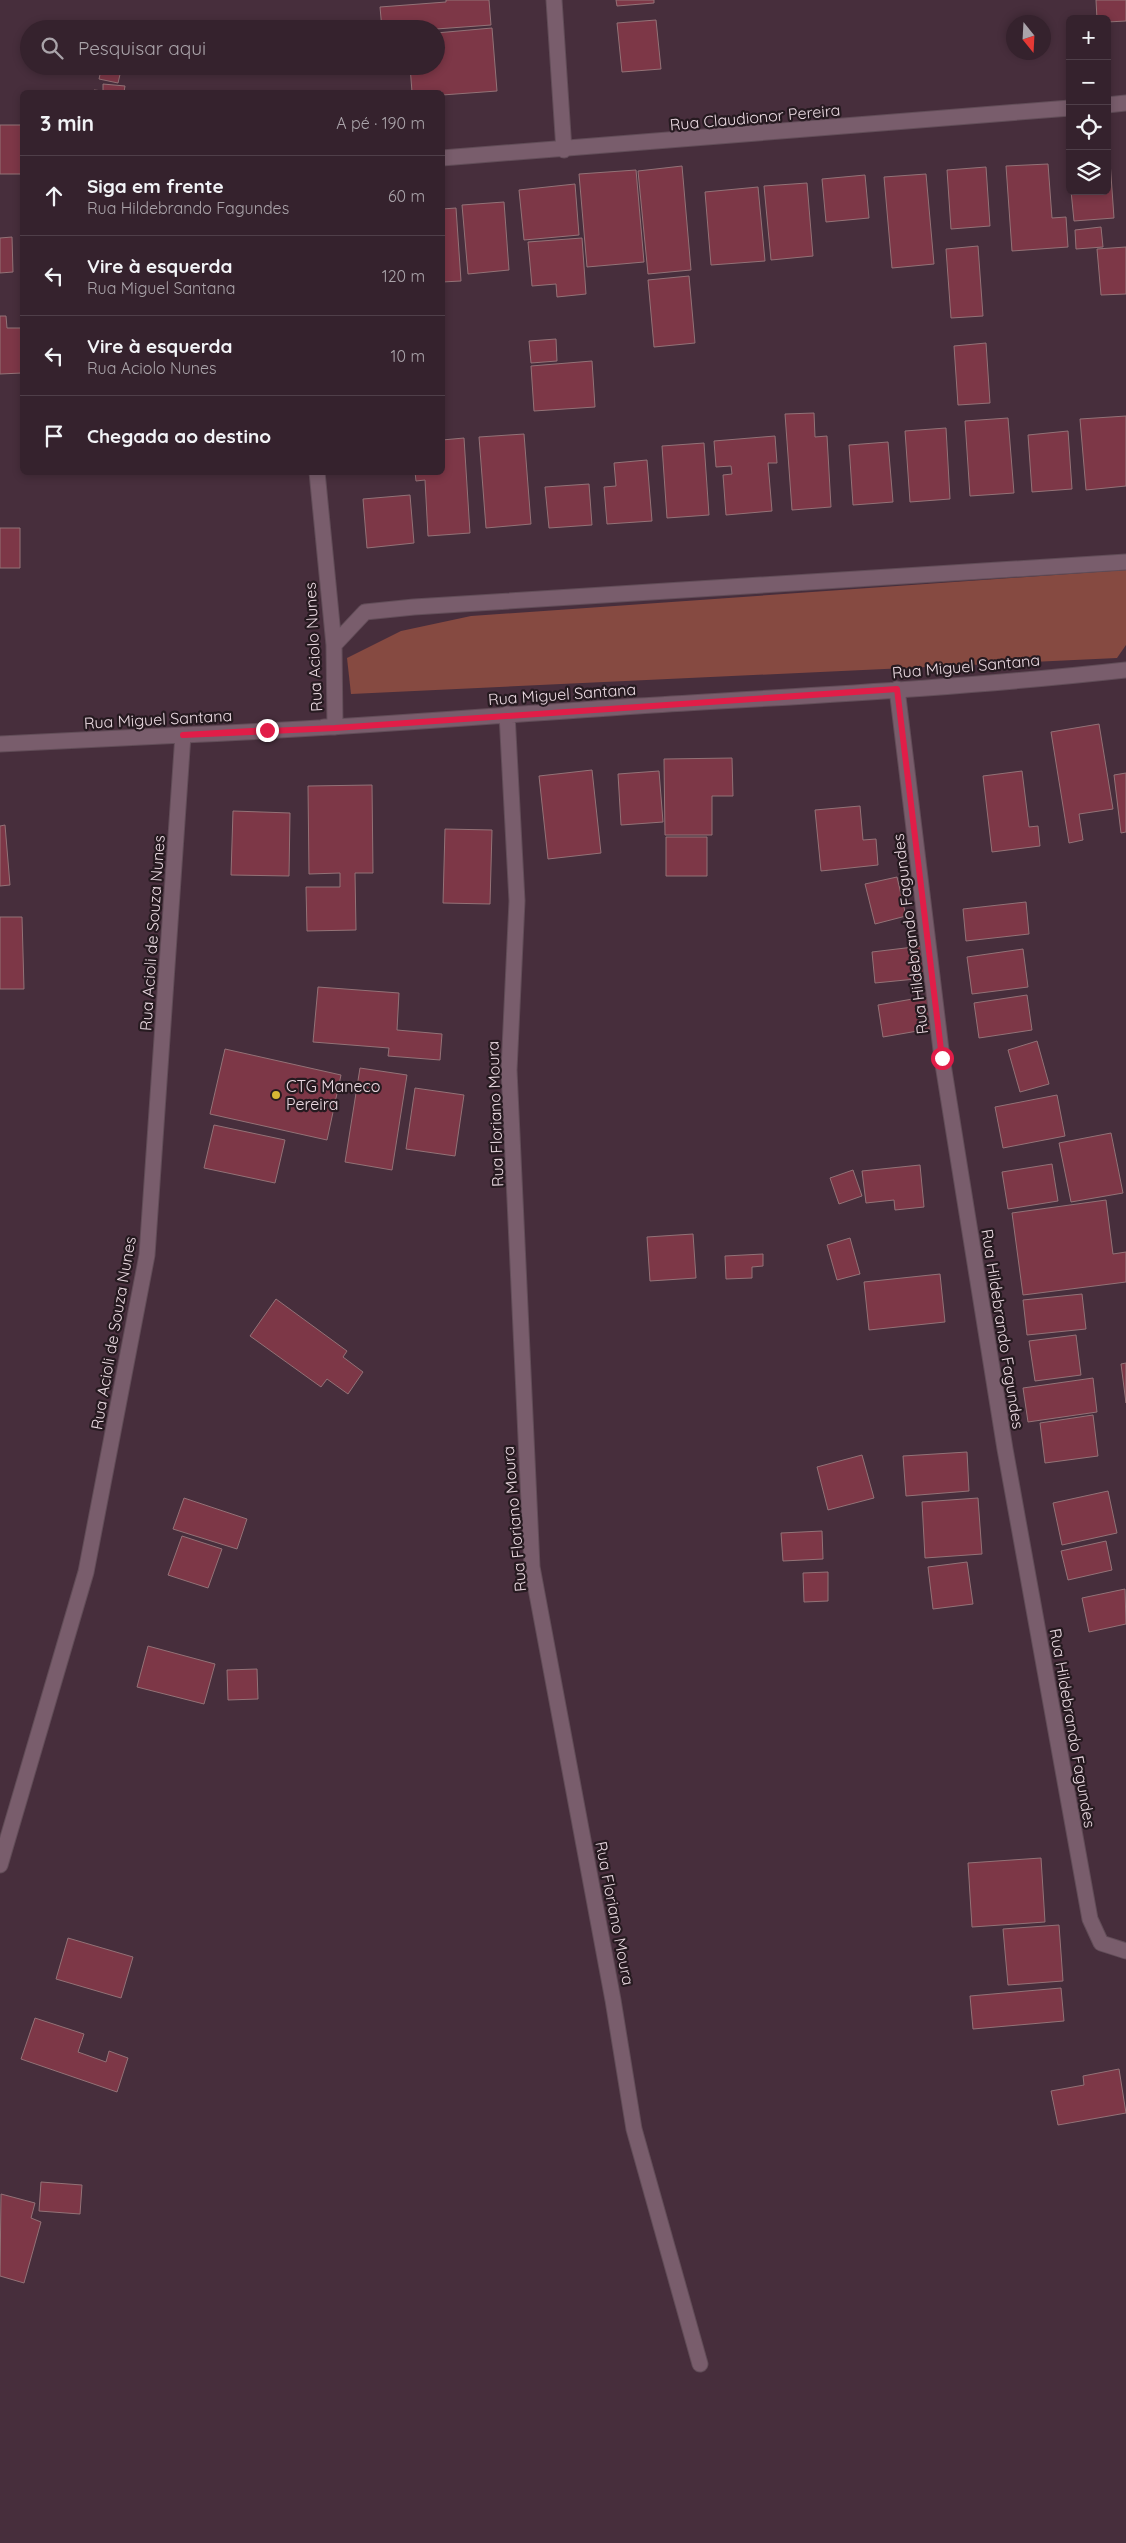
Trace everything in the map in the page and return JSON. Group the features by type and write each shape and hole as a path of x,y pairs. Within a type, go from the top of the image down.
{"street":[{"path":"554,0 564,150"},
{"path":"1111,105 1126,104"},
{"name":"Rua Claudionor Pereira","path":"445,158 564,150 1066,108"},
{"name":"Rua Aciolo Nunes","path":"183,735 335,727 334,645 317,475"},
{"path":"334,645 365,612 414,607 1126,562"},
{"name":"Rua Miguel Santana","path":"0,744 335,728 508,714 897,689 1126,670"},
{"name":"Rua Hildebrando Fagundes","path":"897,689 942,1058 1005,1449 1084,1890 1090,1919 1101,1943 1126,1952"},
{"name":"Rua Floriano Moura","path":"508,714 517,901 509,1070 532,1567 612,1990 634,2129 700,2364"},
{"name":"Rua Acioli de Souza Nunes","path":"0,1865 86,1572 147,1255 183,735"}],"shaded area":[{"path":"1126,570 1126,645 1117,658 351,694 347,658 401,631 471,616"}],"building":[{"path":"446,0 489,0 491,25 445,28 445,20 381,20 380,7 446,2"},
{"path":"616,0 654,0 654,3 617,6"},
{"path":"1096,0 1126,0 1126,21 1111,22 1111,15 1097,15"},
{"path":"656,20 661,69 622,72 617,23"},
{"path":"492,28 497,91 445,95 445,90 412,90 411,75 445,75 445,32"},
{"path":"100,75 120,75 118,83 99,79"},
{"path":"103,84 125,86 124,90 103,90"},
{"path":"0,125 20,125 20,174 0,174"},
{"path":"1048,164 1052,218 1066,217 1068,247 1012,251 1006,166"},
{"path":"682,166 691,270 648,274 638,171"},
{"path":"986,167 990,226 951,229 947,170"},
{"path":"636,170 644,262 587,267 579,174"},
{"path":"926,174 934,264 892,268 884,177"},
{"path":"865,175 869,218 826,222 822,179"},
{"path":"1111,175 1114,218 1074,221 1071,195 1111,195"},
{"path":"807,183 813,256 771,260 764,186"},
{"path":"575,184 579,235 524,240 519,190"},
{"path":"758,187 765,261 711,265 705,192"},
{"path":"504,202 509,270 468,274 462,205"},
{"path":"456,208 461,281 445,282 445,209"},
{"path":"1101,227 1103,247 1076,249 1075,230"},
{"path":"12,237 13,272 0,273 0,238"},
{"path":"582,238 586,294 557,297 556,284 532,286 528,242"},
{"path":"978,246 983,316 951,318 946,249"},
{"path":"1126,247 1126,294 1101,295 1097,249"},
{"path":"689,276 695,343 654,347 648,280"},
{"path":"0,316 6,316 7,328 20,328 20,373 0,374"},
{"path":"556,339 557,361 531,363 529,341"},
{"path":"986,343 990,403 958,405 954,346"},
{"path":"592,361 595,407 534,411 531,366"},
{"path":"814,413 815,437 827,436 831,507 792,510 785,414"},
{"path":"1126,416 1126,486 1086,490 1080,419"},
{"path":"1008,418 1014,493 970,496 965,421"},
{"path":"946,428 950,499 910,502 905,431"},
{"path":"1068,431 1072,489 1032,492 1028,435"},
{"path":"524,434 531,524 486,528 479,437"},
{"path":"775,436 777,463 768,463 772,511 726,515 723,475 732,474 731,466 716,467 714,441"},
{"path":"464,438 470,533 428,536 425,480 416,481 415,475 445,475 445,440"},
{"path":"888,442 893,502 853,505 849,445"},
{"path":"704,443 709,515 667,518 662,446"},
{"path":"647,460 652,521 607,524 604,487 616,486 614,463"},
{"path":"589,484 592,525 549,528 545,487"},
{"path":"410,495 414,543 367,548 363,499"},
{"path":"0,528 20,528 20,568 0,568"},
{"path":"1099,724 1113,809 1079,814 1083,840 1069,843 1051,732"},
{"path":"732,758 733,796 712,796 712,835 665,835 664,759"},
{"path":"592,770 601,853 548,859 539,776"},
{"path":"659,771 663,822 621,825 618,774"},
{"path":"1022,771 1029,827 1038,826 1040,846 992,852 983,776"},
{"path":"1126,773 1126,832 1121,833 1114,775"},
{"path":"372,785 373,873 355,873 356,930 307,931 306,887 340,887 340,873 309,874 308,786"},
{"path":"860,806 863,840 876,839 878,865 821,871 815,810"},
{"path":"233,811 290,813 289,876 231,875"},
{"path":"5,825 10,885 0,886 0,826"},
{"path":"445,829 492,830 490,904 443,903"},
{"path":"666,837 707,837 707,876 666,876"},
{"path":"897,877 906,916 875,924 865,884"},
{"path":"1026,902 1029,934 966,941 963,909"},
{"path":"0,917 22,917 24,989 0,989"},
{"path":"922,946 926,978 875,983 872,952"},
{"path":"1023,949 1028,987 972,994 967,957"},
{"path":"318,987 399,993 397,1030 442,1034 440,1060 388,1056 389,1048 313,1042"},
{"path":"1027,995 1032,1030 979,1038 974,1003"},
{"path":"930,996 935,1028 883,1037 878,1005"},
{"path":"1037,1041 1049,1084 1020,1092 1008,1050"},
{"name":"CTG Maneco Pereira","path":"225,1049 341,1075 327,1140 210,1114"},
{"path":"360,1068 407,1075 392,1170 345,1162"},
{"path":"415,1088 464,1095 455,1156 406,1149"},
{"path":"1057,1095 1065,1136 1003,1148 995,1107"},
{"path":"214,1125 285,1140 275,1183 204,1168"},
{"path":"1111,1133 1123,1193 1071,1202 1059,1143"},
{"path":"1052,1164 1058,1201 1008,1209 1002,1172"},
{"path":"920,1165 924,1207 895,1210 894,1200 866,1203 862,1171"},
{"path":"853,1170 862,1196 839,1204 830,1178"},
{"path":"1106,1200 1113,1254 1126,1252 1126,1282 1023,1295 1012,1213"},
{"path":"693,1234 696,1278 650,1281 647,1237"},
{"path":"850,1238 860,1274 837,1280 827,1245"},
{"path":"763,1254 763,1266 752,1267 752,1278 726,1279 725,1256"},
{"path":"940,1274 945,1322 869,1330 864,1282"},
{"path":"1082,1294 1086,1329 1027,1335 1023,1300"},
{"path":"276,1299 347,1351 343,1357 363,1372 348,1394 327,1379 321,1387 250,1336"},
{"path":"1076,1335 1081,1375 1035,1381 1029,1341"},
{"path":"1126,1363 1126,1403 1121,1364"},
{"path":"1093,1378 1097,1412 1028,1422 1023,1388"},
{"path":"1093,1415 1098,1456 1045,1463 1040,1423"},
{"path":"967,1452 969,1491 906,1496 903,1456"},
{"path":"862,1455 874,1498 828,1510 817,1467"},
{"path":"1108,1491 1117,1533 1062,1545 1053,1503"},
{"path":"184,1498 247,1519 237,1549 173,1529"},
{"path":"978,1498 982,1554 925,1558 922,1502"},
{"path":"822,1531 823,1559 783,1561 781,1533"},
{"path":"182,1536 222,1549 208,1588 168,1575"},
{"path":"1106,1541 1112,1570 1068,1580 1061,1551"},
{"path":"967,1562 973,1604 933,1609 928,1567"},
{"path":"828,1572 828,1601 804,1602 803,1573"},
{"path":"1125,1589 1126,1624 1089,1632 1082,1598"},
{"path":"148,1646 215,1664 204,1704 137,1687"},
{"path":"257,1669 258,1699 228,1700 227,1670"},
{"path":"1041,1858 1045,1922 972,1927 968,1863"},
{"path":"1059,1925 1063,1981 1008,1985 1003,1929"},
{"path":"68,1938 133,1957 121,1998 56,1979"},
{"path":"1061,1988 1064,2021 973,2029 970,1996"},
{"path":"35,2018 84,2034 78,2052 106,2062 109,2051 128,2058 117,2092 21,2059"},
{"path":"1119,2069 1126,2113 1058,2125 1051,2091 1084,2085 1083,2076"},
{"path":"41,2182 82,2185 80,2214 39,2211"},
{"path":"1,2194 35,2203 31,2218 41,2222 24,2283 0,2276"}],"place":[{"name":"CTG Maneco Pereira","path":"276,1095"}],"route":[{"path":"267,730 183,735 335,728 508,714 897,689 942,1058"}]}
